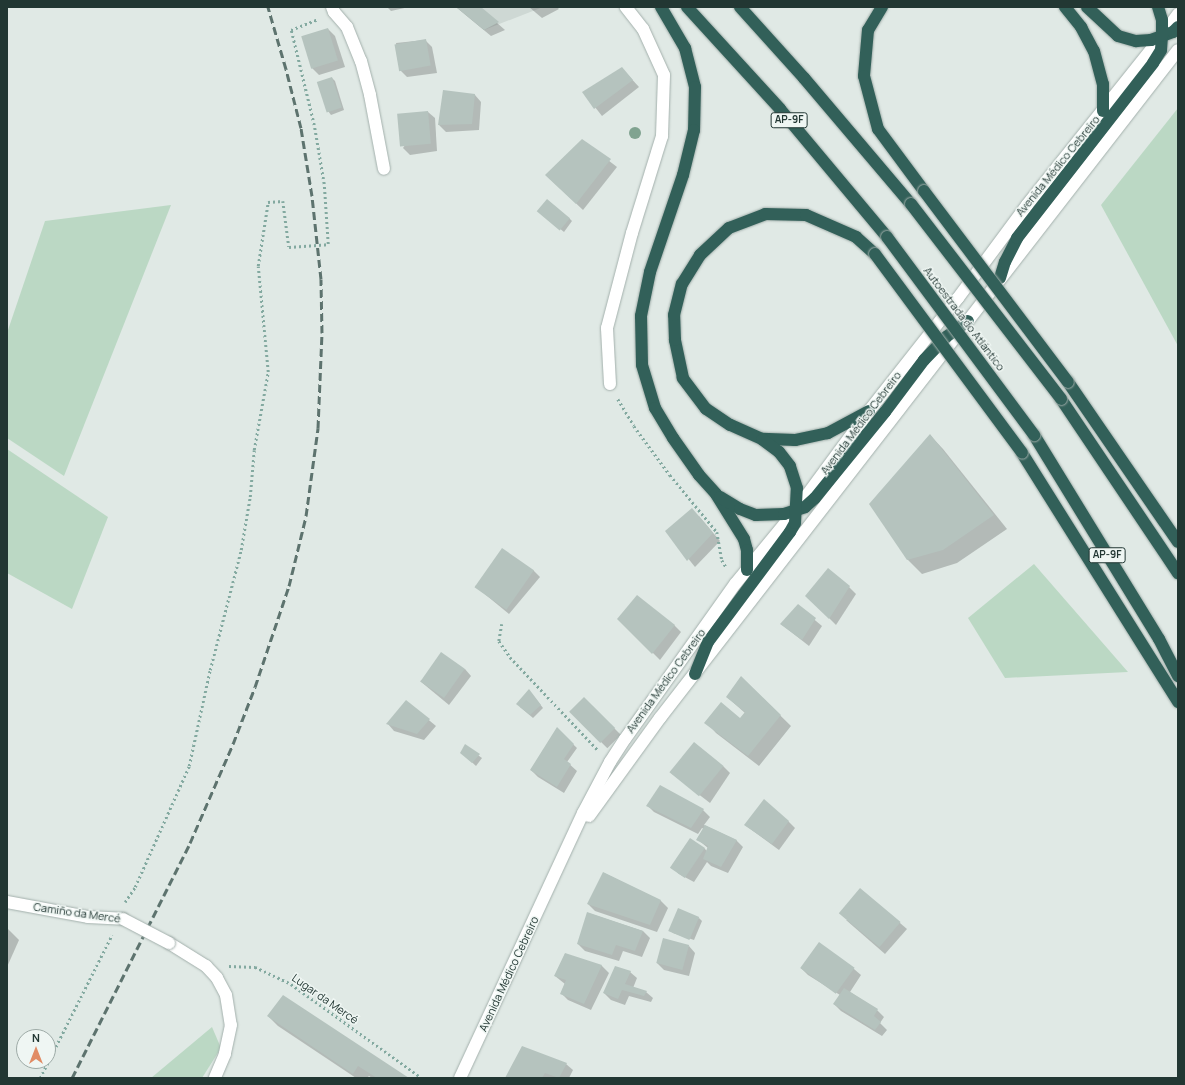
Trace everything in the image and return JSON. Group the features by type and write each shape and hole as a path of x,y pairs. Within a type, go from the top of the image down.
{"highway":[{"path":"661,7 685,48 695,86 694,130 683,175 650,272 641,316 642,365 655,408 673,438 699,475 716,494 744,539 747,550 747,570"},
{"name":"Autoestrada do Atlántico","path":"687,7 780,109 887,237 1034,435 1159,639 1178,676"},
{"path":"740,7 804,78 910,204 1061,399 1178,573"},
{"path":"882,7 868,30 864,76 878,129 1068,382 1178,542"},
{"path":"1065,7 1080,27 1094,51 1103,84 1103,111"},
{"path":"1087,7 1118,36 1136,41 1151,40 1173,32 1178,27"},
{"path":"1000,278 1005,262 1017,238 1153,63 1161,50 1162,20 1158,7"},
{"path":"695,674 708,642 790,532 795,523 797,488 790,466 779,452 762,439 730,425 706,409 684,378 675,340 674,315 682,284 700,255 729,228 765,214 806,215 856,237 875,254 1022,453 1178,702"},
{"path":"716,494 740,509 756,515 778,515 806,506 815,498 885,412 924,360 946,337 968,321"},
{"path":"762,439 795,440 828,433 869,411"}],"main road":[{"path":"610,384 607,328 632,233 662,136 664,75 643,29 626,7"},
{"path":"333,9 347,27 361,61 370,95 384,169"},
{"name":"Avenida Médico Cebreiro","path":"460,1078 583,813 610,762 736,583 796,510 869,411 958,298 1027,204 1103,111 1178,14"},
{"name":"Avenida Médico Cebreiro","path":"568,848 606,791 695,674 1000,278 1178,50"},
{"name":"Camiño da Mercé","path":"7,902 88,917 118,919 169,943 206,966 217,978 226,995 231,1025 225,1054 215,1078"}],"path":[{"path":"40,1078 135,887 189,766 210,670 241,550 250,497 254,450 268,372 258,266 268,202 283,201 289,247 328,244 324,184 314,125 291,30 333,9"},
{"path":"610,384 634,426 670,475 717,532 722,560 736,583"},
{"path":"502,624 499,641 510,657 610,762"},
{"name":"Lugar da Mercé","path":"206,966 255,967 291,984 422,1078"}],"shaded area":[{"path":"456,7 543,7 484,30"}],"green space":[{"path":"1178,108 1178,346 1101,205"},
{"path":"171,205 64,476 7,438 7,333 45,221"},
{"path":"7,449 108,517 72,609 7,573"},
{"path":"1034,564 1128,672 1005,678 968,618"},
{"path":"212,1027 221,1048 202,1078 151,1078"}],"building":[{"path":"456,7 481,7 499,22 484,30"},
{"path":"328,28 338,61 311,69 301,36"},
{"path":"426,39 431,66 399,71 394,45"},
{"path":"622,67 633,80 594,109 582,92"},
{"path":"332,77 342,107 327,112 317,82"},
{"path":"443,90 475,94 472,124 438,125"},
{"path":"428,111 431,144 400,147 397,114"},
{"path":"582,139 611,159 576,204 545,175"},
{"path":"547,199 570,218 560,231 537,211"},
{"path":"930,434 994,515 943,550 907,560 869,504"},
{"path":"692,508 713,533 687,561 665,531"},
{"path":"502,548 534,570 506,610 474,587"},
{"path":"828,568 850,586 829,619 805,596"},
{"path":"637,595 675,625 652,654 617,619"},
{"path":"798,604 816,618 802,640 780,624"},
{"path":"441,652 465,669 444,698 420,681"},
{"path":"741,676 781,715 748,756 704,723 721,702 740,718 745,712 726,697"},
{"path":"529,689 541,705 530,715 516,704"},
{"path":"584,697 615,728 600,743 569,712"},
{"path":"406,700 430,719 417,734 386,724"},
{"path":"557,727 574,744 564,759 571,764 557,787 530,770"},
{"path":"694,742 724,766 699,796 669,772"},
{"path":"465,744 480,754 472,763 460,753"},
{"path":"660,785 704,809 691,828 646,806"},
{"path":"764,799 789,821 772,844 744,825"},
{"path":"705,825 737,840 721,867 703,859 708,846 696,840"},
{"path":"690,838 705,848 685,878 670,868"},
{"path":"603,872 661,900 650,925 587,904"},
{"path":"860,888 901,922 879,947 839,913"},
{"path":"678,908 699,917 689,940 668,931"},
{"path":"587,912 643,931 635,951 616,945 612,955 577,944"},
{"path":"663,938 689,945 682,970 656,963"},
{"path":"819,942 855,968 836,994 800,968"},
{"path":"565,953 602,965 584,1004 560,994 566,980 554,976"},
{"path":"615,966 631,971 625,984 647,991 644,996 622,990 618,999 603,993"},
{"path":"844,988 878,1009 874,1016 881,1022 875,1030 833,1004"},
{"path":"283,995 409,1078 377,1078 358,1066 353,1074 267,1016"},
{"path":"522,1046 567,1063 559,1078 545,1073 542,1078 505,1078"}],"railway":[{"path":"72,1078 190,843 233,744 255,687 289,586 306,516 318,428 322,333 321,279 312,196 301,128 268,7"}]}
